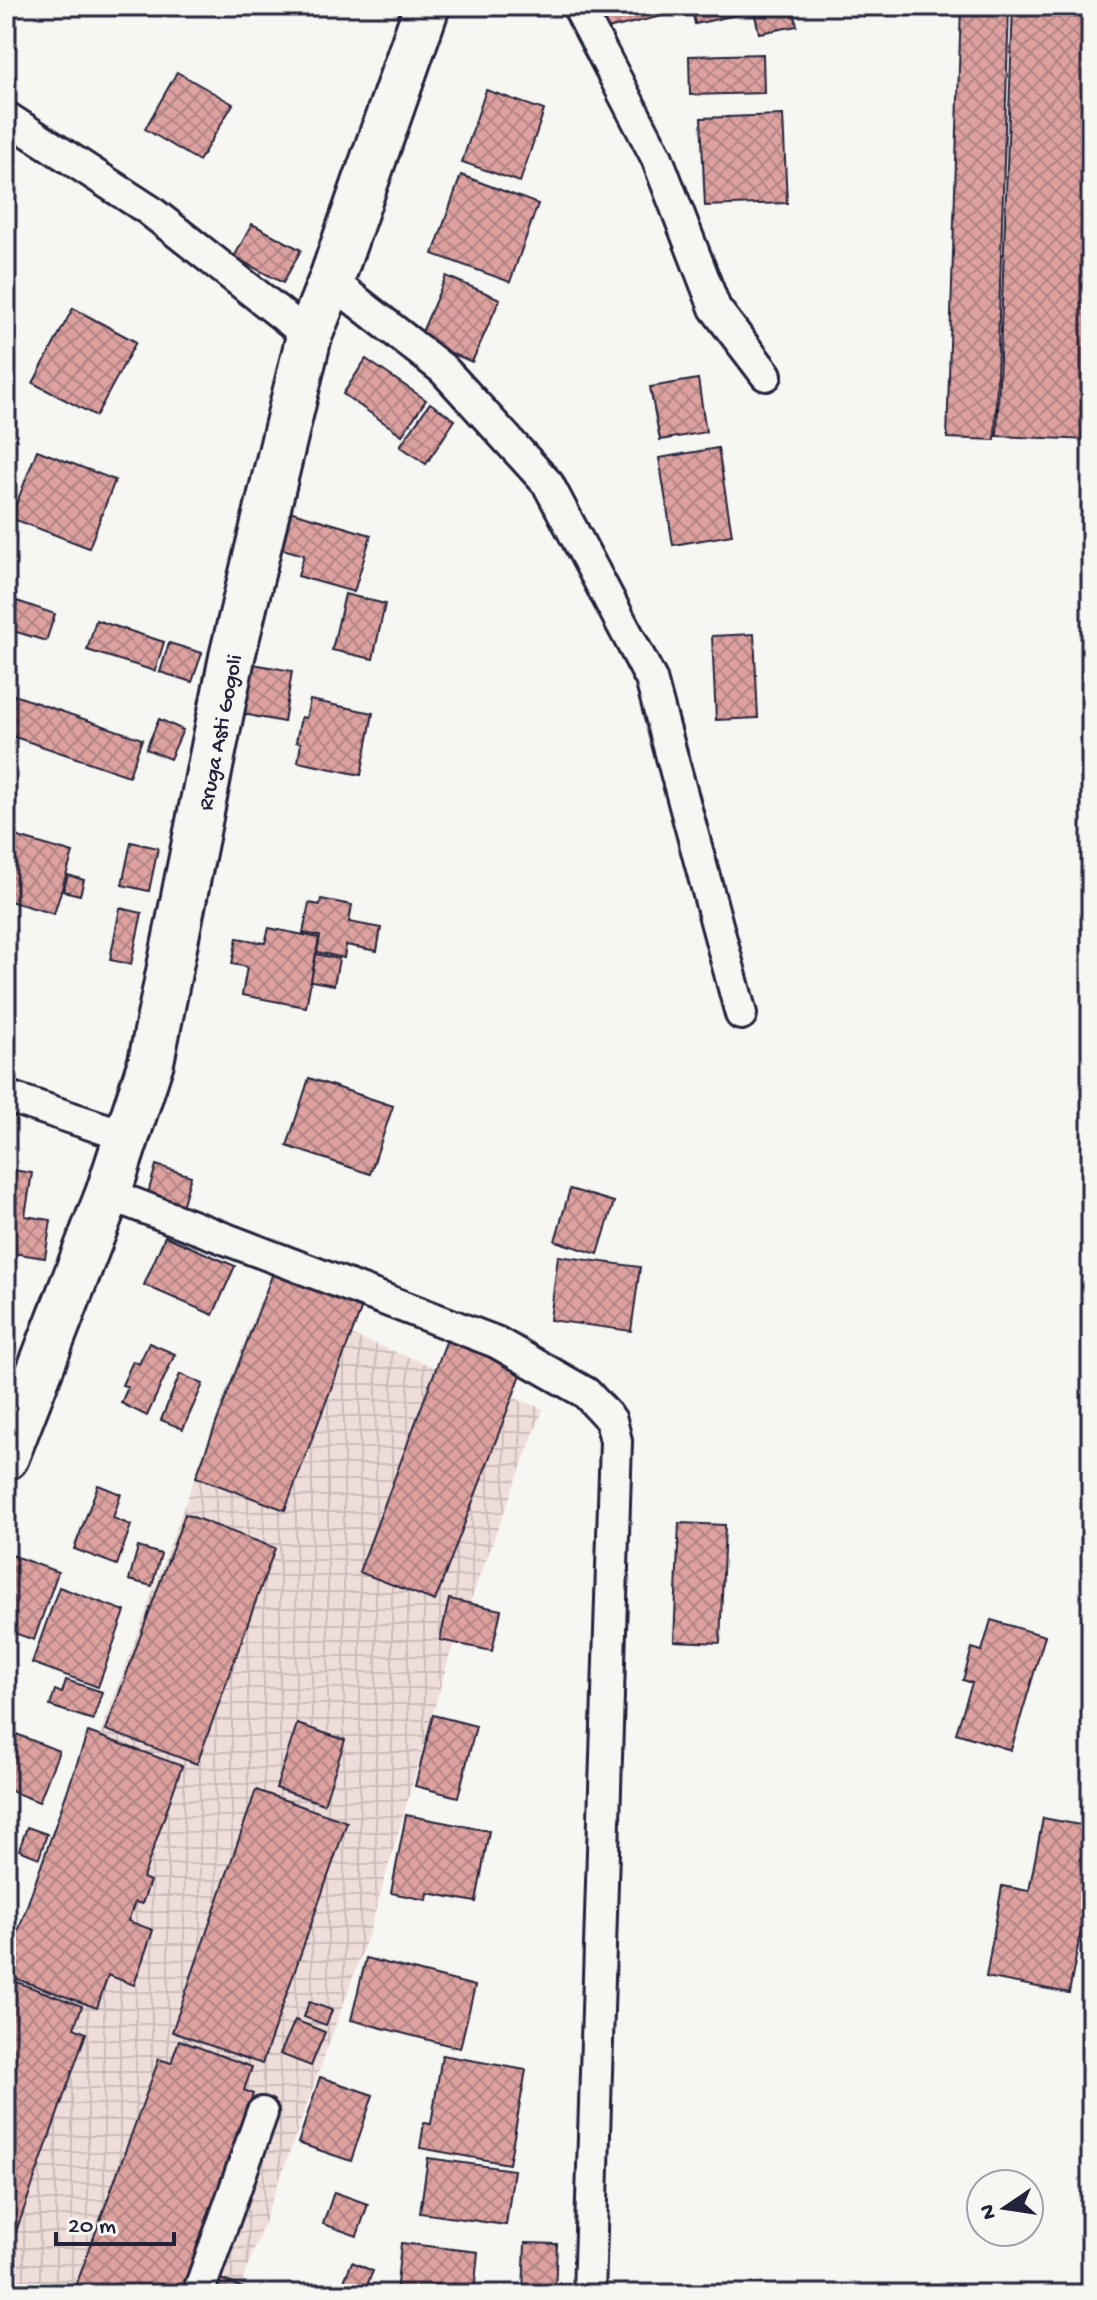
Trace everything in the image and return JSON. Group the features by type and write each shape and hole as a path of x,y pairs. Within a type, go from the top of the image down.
{"street":[{"name":"Rruga Asti Gogoli","path":"6,1457 108,1194 151,1062 232,657 309,336 427,6"},
{"path":"578,6 657,158 715,308 766,375"},
{"path":"6,117 149,210 309,336"},
{"path":"331,281 443,369 548,484 651,679 741,1014"},
{"path":"6,1096 126,1136"},
{"path":"108,1194 496,1342 586,1393 611,1420 616,1441 589,2294"},
{"path":"198,2294 262,2113"}],"shaded area":[{"path":"260,1300 543,1409 449,1657 370,1930 238,2294 6,2294 6,1992"}],"building":[{"path":"597,6 668,6 670,14 603,30"},
{"path":"705,6 793,6 797,26 759,33 754,11 695,24 692,9"},
{"path":"961,6 1009,6 995,440 947,438"},
{"path":"1013,6 1091,6 1091,440 997,436"},
{"path":"763,54 764,93 690,95 689,56"},
{"path":"177,72 233,104 199,161 145,129"},
{"path":"486,90 544,110 520,182 462,162"},
{"path":"783,115 787,203 705,206 701,118"},
{"path":"461,175 538,204 510,282 433,254"},
{"path":"252,224 301,250 283,283 234,257"},
{"path":"446,276 500,299 472,362 419,339"},
{"path":"73,308 136,342 96,416 33,383"},
{"path":"366,359 426,400 402,435 343,394"},
{"path":"698,379 706,432 660,440 650,387"},
{"path":"430,403 455,420 426,464 400,446"},
{"path":"718,448 732,535 673,545 659,458"},
{"path":"37,450 115,480 89,548 11,518"},
{"path":"289,511 371,535 354,592 298,576 304,555 279,548"},
{"path":"345,594 385,604 373,659 332,650"},
{"path":"17,601 55,614 46,641 7,629"},
{"path":"96,620 164,642 155,671 87,650"},
{"path":"754,634 758,718 716,720 712,636"},
{"path":"169,643 202,653 192,682 160,672"},
{"path":"253,664 292,671 284,722 243,714"},
{"path":"14,695 142,739 129,776 6,734 6,719"},
{"path":"310,700 373,713 361,775 298,762 301,743 296,742 301,717 306,718"},
{"path":"159,719 183,730 170,759 146,749"},
{"path":"15,836 73,853 54,914 6,900 6,866"},
{"path":"131,842 158,848 149,891 122,885"},
{"path":"68,875 84,880 80,895 63,891"},
{"path":"321,899 352,905 349,922 381,928 377,951 346,945 344,958 317,952 320,936 303,933 309,903 320,905"},
{"path":"120,908 142,913 131,964 110,960"},
{"path":"269,928 319,938 306,1007 242,995 247,967 232,964 237,938 265,943"},
{"path":"316,954 339,959 334,985 311,981"},
{"path":"309,1078 393,1106 370,1174 287,1146"},
{"path":"156,1165 191,1176 182,1207 147,1197"},
{"path":"6,1169 32,1173 25,1216 51,1220 45,1258 6,1252"},
{"path":"570,1189 614,1202 598,1254 555,1241"},
{"path":"165,1236 235,1266 213,1315 144,1285"},
{"path":"558,1256 640,1267 631,1331 550,1320"},
{"path":"274,1270 363,1304 285,1510 196,1477"},
{"path":"449,1334 525,1364 435,1601 359,1572"},
{"path":"149,1343 175,1354 147,1416 121,1403 128,1387 122,1385 133,1361 139,1364"},
{"path":"180,1374 203,1384 183,1429 161,1420"},
{"path":"98,1485 121,1494 113,1518 131,1525 117,1565 74,1549"},
{"path":"185,1514 275,1548 197,1764 106,1730"},
{"path":"679,1523 725,1525 720,1643 674,1641"},
{"path":"138,1547 161,1554 152,1586 129,1580"},
{"path":"6,1553 58,1572 34,1640 9,1631 6,1639"},
{"path":"59,1587 125,1611 98,1687 32,1663"},
{"path":"449,1599 501,1610 492,1651 440,1640"},
{"path":"991,1620 1045,1636 1011,1750 956,1733 972,1683 963,1680 972,1648 982,1651"},
{"path":"66,1680 102,1692 93,1720 50,1706 55,1690 62,1693"},
{"path":"433,1715 476,1726 458,1797 415,1786"},
{"path":"297,1724 345,1740 324,1804 276,1788"},
{"path":"6,1730 59,1751 39,1802 6,1789"},
{"path":"88,1732 182,1766 143,1878 150,1881 142,1904 135,1902 128,1921 153,1930 134,1985 108,1975 97,2008 6,1975 6,1966"},
{"path":"256,1790 347,1822 262,2064 172,2032"},
{"path":"406,1815 489,1831 476,1902 428,1893 427,1900 391,1893"},
{"path":"1043,1818 1091,1827 1091,1879 1069,1993 986,1977 1002,1886 1029,1891"},
{"path":"27,1827 47,1834 39,1858 19,1850"},
{"path":"366,1958 475,1986 460,2048 351,2020"},
{"path":"8,1979 82,2006 74,2028 86,2033 6,2260"},
{"path":"309,2002 332,2010 326,2025 304,2017"},
{"path":"295,2020 325,2032 311,2066 280,2054"},
{"path":"179,2040 252,2067 244,2090 253,2094 180,2294 73,2294 159,2059 171,2063"},
{"path":"442,2055 526,2070 509,2164 420,2148 424,2123 431,2124"},
{"path":"320,2077 373,2095 351,2161 298,2143"},
{"path":"428,2158 514,2170 506,2225 420,2213"},
{"path":"334,2192 368,2204 357,2236 323,2224"},
{"path":"401,2243 478,2252 474,2294 396,2294"},
{"path":"525,2243 557,2244 555,2294 523,2293"},
{"path":"352,2262 373,2271 365,2290 344,2281"},
{"path":"218,2278 258,2294 212,2294"}]}
